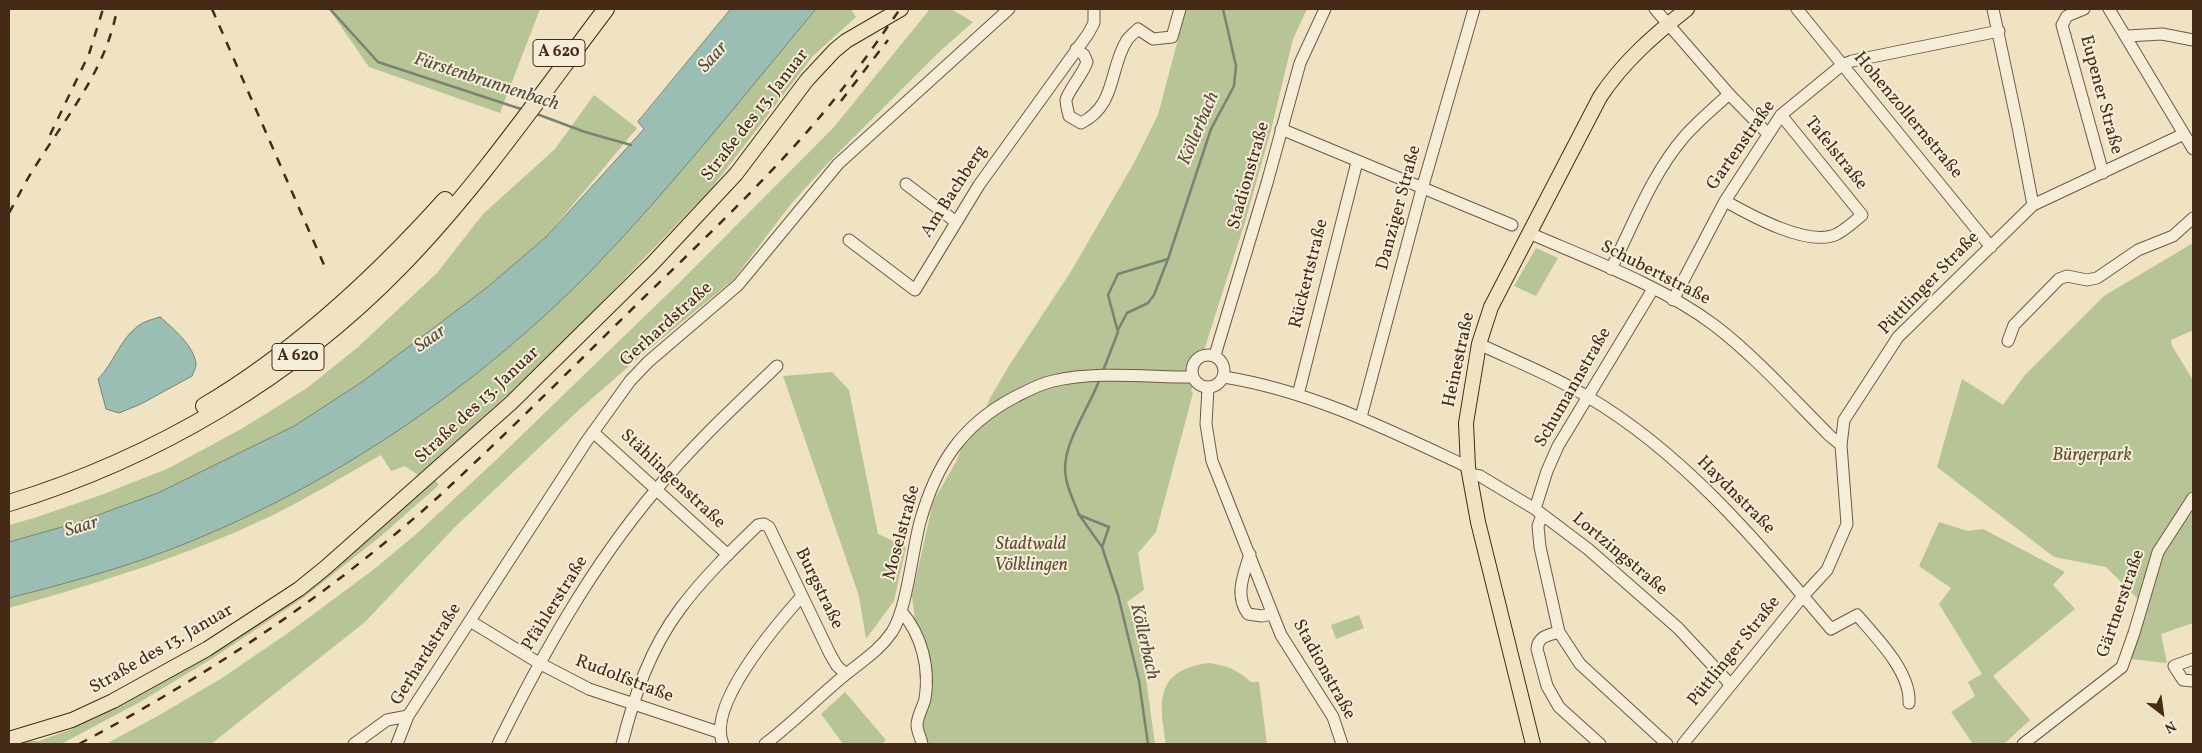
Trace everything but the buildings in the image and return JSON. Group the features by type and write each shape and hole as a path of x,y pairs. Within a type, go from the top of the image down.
{"highway":[{"name":"A 620","path":"9,503 83,477 160,442 246,393 337,327 401,266 457,202 593,9"},
{"name":"A 620","path":"529,101 606,9"},
{"name":"A 620","path":"9,492 80,466 145,437 206,404 275,358 326,318 393,256 517,118"}],"main road":[{"name":"Straße des 13. Januar","path":"9,739 72,720 113,701 207,649 299,589 325,568 511,403 652,264 736,174 807,80 834,51 846,41 901,9"},
{"name":"Heinestraße","path":"1533,744 1478,522 1469,471 1466,423 1479,344 1490,307 1604,90 1633,56 1686,9"}],"street":[{"name":"Gerhardstraße","path":"397,744 408,716 593,432 630,381 648,362 738,285 838,164 1008,9"},
{"name":"Am Bachberg","path":"849,240 915,290 956,222 1019,127 1094,23 1094,9"},
{"path":"1076,49 1084,55 1087,62 1083,74 1066,100 1069,116 1081,123 1094,116 1103,102 1127,40 1138,29 1153,39 1172,37 1180,9"},
{"name":"Stadionstraße","path":"1215,356 1267,183 1300,64 1325,9"},
{"name":"Danziger Straße","path":"1361,417 1422,189 1474,9"},
{"path":"1655,9 1729,94 1768,134"},
{"name":"Hohenzollernstraße","path":"1797,9 1991,247"},
{"path":"1993,9 1999,31 2033,206"},
{"name":"Eupener Straße","path":"2084,9 2067,16 2062,25 2103,174"},
{"path":"2109,9 2127,36 2193,149"},
{"name":"Gartenstraße","path":"1673,300 1724,201 1781,115 1842,65 1999,31"},
{"path":"2127,36 2162,34 2193,40"},
{"path":"1611,269 1669,157 1684,138 1729,94"},
{"name":"Tafelstraße","path":"1724,201 1760,222 1816,238 1837,234 1862,215 1781,115"},
{"path":"1281,129 1512,225"},
{"name":"Püttlinger Straße","path":"1682,744 1803,596 1827,570 1847,524 1841,445 1844,420 1898,337 2033,206 2184,134"},
{"name":"Rückertstraße","path":"1298,395 1357,162"},
{"path":"906,184 956,222"},
{"path":"2008,341 2014,325 2060,280 2067,276 2087,280 2096,278 2138,250 2172,236 2193,218"},
{"name":"Schubertstraße","path":"1530,233 1611,269 1673,300 1714,325 1841,445"},
{"name":"Schumannstraße","path":"1653,290 1558,446 1546,471 1538,526 1540,547 1559,632 1580,664 1668,744"},
{"name":"Haydnstraße","path":"1479,344 1588,396 1645,435 1692,476 1750,535 1830,629 1857,614 1895,660 1910,694 1909,702"},
{"path":"1205,355 1215,356 1221,360 1225,368 1224,377 1215,386 1202,387 1192,377 1192,367 1196,359 1205,355"},
{"name":"Pfählerstraße","path":"498,744 539,663 590,580 656,490 719,422 777,366"},
{"name":"Moselstraße","path":"765,744 878,649 893,630 901,611 912,550 922,515 935,481 949,455 964,434 980,420 1012,399 1052,381 1103,376 1192,377"},
{"name":"Lortzingstraße","path":"1224,377 1298,395 1361,417 1452,460 1480,476 1539,512 1588,549 1636,589 1678,628 1730,684"},
{"name":"Stadionstraße","path":"1208,388 1206,424 1208,448 1280,634 1332,717 1342,744"},
{"name":"Stählingenstraße","path":"593,432 728,555"},
{"path":"1452,460 1463,476 1478,522"},
{"name":"Gärtnerstraße","path":"2023,744 2122,668 2158,552 2193,498"},
{"name":"Burgstraße","path":"728,555 758,525 764,524 769,527 830,654 837,666 846,674"},
{"name":"Stadionstraße","path":"1250,554 1240,593 1243,606 1248,614 1262,616 1272,614"},
{"path":"622,744 632,704 643,676 665,632 680,609 728,555"},
{"path":"722,744 718,732 725,709 754,654 802,596"},
{"path":"901,611 920,642 927,673 924,700 917,724 922,744"},
{"name":"Rudolfstraße","path":"470,620 539,663 589,689 718,732"},
{"path":"1559,632 1542,638 1538,643 1547,686 1559,707 1598,743"},
{"path":"2193,659 2174,666 2183,680 2193,682"},
{"path":"354,744 387,720 408,716"}],"green space":[{"path":"329,9 540,9 500,113 369,67"},
{"path":"816,9 851,9 856,17 813,56 711,189 571,334 505,397 418,475 405,466 391,471 381,455 285,509 207,544 76,589 9,608 9,598 162,553 270,505 453,391 498,356 541,318 655,200"},
{"path":"930,9 951,9 973,22 937,54 828,163 791,204 733,280 581,408 455,527 365,622 211,744 106,744 222,678 288,633 373,570 414,536 494,462 679,283 834,127"},
{"name":"Stadtwald Völklingen","path":"1186,9 1307,9 1293,39 1271,130 1245,222 1191,391 1193,393 1156,532 1138,553 1144,590 1127,602 1140,635 1155,744 922,744 917,725 925,699 912,596 933,502 957,460 964,440 979,426 990,398 1010,364 1070,273 1134,163 1158,115"},
{"path":"594,95 637,128 546,237 485,289 362,382 294,426 158,493 76,523 9,542 9,525 101,495 169,468 243,428 307,388 358,347 437,273 483,214 555,149"},
{"name":"Bürgerpark","path":"2193,243 2193,330 2171,340 2172,346 2193,380 2193,489 2181,507 2140,601 2106,567 2054,557 1937,467 1962,379 2003,405 2024,376 2104,296"},
{"path":"1536,248 1558,258 1536,296 1514,286"},
{"path":"832,372 849,390 878,534 906,547 894,601 866,639 859,596 783,376"},
{"path":"434,479 439,485 381,536 303,598 213,658 140,702 61,744 14,744 26,741 39,741 72,729 210,653"},
{"path":"2193,510 2193,623 2161,634 2167,663 2130,659 2156,566 2170,540"},
{"path":"1939,522 1968,531 1983,529 2065,572 2053,585 2075,609 1993,676 2030,720 2004,744 1973,744 1951,712 1975,696 1968,682 1982,674 1939,604 1951,588 1919,566"},
{"path":"1359,615 1364,628 1336,639 1331,625"},
{"path":"1209,663 1232,669 1251,682 1259,682 1267,744 1166,744 1162,701 1170,680 1191,667"},
{"path":"845,692 886,740 882,744 843,744 821,714"}],"water":[{"name":"Saar","path":"731,9 816,9 703,145 615,245 539,321 491,362 388,438 277,502 220,529 161,553 124,566 9,598 9,542 76,523 158,493 294,426 362,382 485,289 546,237 644,129 638,122"},
{"path":"160,317 182,338 192,352 196,365 192,376 141,404 119,413 106,409 98,379 132,331 143,323"}],"waterway":[{"name":"Fürstenbrunnenbach","path":"330,9 378,62 524,110"},
{"name":"Köllerbach","path":"1103,371 1118,332 1108,295 1118,274 1168,259 1211,129 1234,86 1236,66 1223,9"},
{"name":"Fürstenbrunnenbach","path":"534,113 585,132 631,145"},
{"name":"Köllerbach","path":"1118,330 1127,313 1148,303 1154,295 1168,259"},
{"name":"Köllerbach","path":"1100,378 1071,441 1065,466 1066,478 1079,515 1109,527 1102,547 1118,595 1139,681 1148,744"},
{"name":"Köllerbach","path":"1080,516 1102,547"}],"railway":[{"path":"50,135 89,54 103,9"},
{"path":"9,213 30,175 71,113 94,73 112,32 117,9"},
{"path":"212,9 324,265"},
{"path":"79,744 174,691 266,632 354,568 437,498 532,408 721,222 791,150 836,97 900,9"},
{"path":"841,101 888,40"}]}
